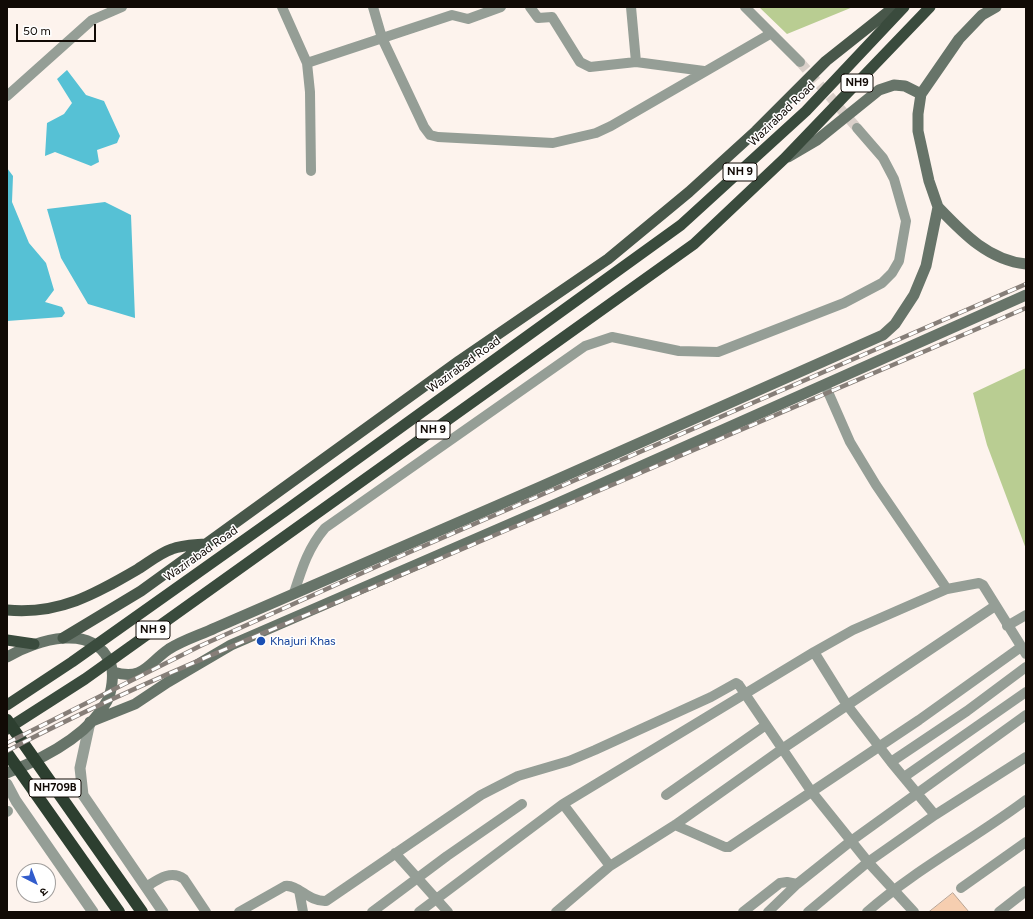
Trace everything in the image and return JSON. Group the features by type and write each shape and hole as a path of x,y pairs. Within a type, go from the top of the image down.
{"highway":[{"name":"Wazirabad Road","path":"7,705 72,662 285,511 681,225 806,111 904,7"},
{"name":"NH9","path":"784,159 930,7"},
{"name":"NH 9","path":"7,730 85,679 694,244 784,159"},
{"path":"7,640 34,644"},
{"name":"NH709B","path":"7,720 142,912"},
{"name":"NH709B","path":"7,754 119,912"}],"main road":[{"path":"63,638 141,591 453,366 608,259 700,182 756,131 826,61 894,7"},
{"path":"996,7 982,15 959,39 921,94 918,114 918,131 929,181 938,207 966,236 987,252 1003,259 1026,264"},
{"path":"784,159 816,140 879,90 894,85 905,86 921,94"},
{"path":"113,672 127,676 143,671 169,649 883,335 895,324 914,295 926,266 938,207"},
{"path":"90,722 134,704 231,645 825,385 1026,295"},
{"path":"7,610 22,611 50,609 70,603 110,586 171,549 207,543"},
{"path":"7,657 34,644 63,638 85,640 95,645 103,652 113,672 108,700 90,722 71,739 49,753 7,773"}],"street":[{"path":"7,96 92,20 122,7"},
{"path":"282,7 307,63 310,92 311,171"},
{"path":"373,7 382,38 424,127 430,135 438,138 553,143 578,138 611,126 770,34"},
{"path":"307,63 452,15 468,19 501,7"},
{"path":"530,7 538,18 552,17 580,62 586,66 590,67 636,62 704,71"},
{"path":"631,7 636,62"},
{"path":"745,7 770,34 800,62"},
{"path":"294,593 313,542 325,528 585,346 612,337 679,351 718,352 844,303 882,283 892,273 900,260 906,220 894,179 883,158 856,128"},
{"path":"825,385 850,442 876,485 947,589"},
{"path":"419,912 563,804 814,652 853,630 947,589 979,583 986,589 1007,626 1023,650 727,847 675,825"},
{"path":"556,912 610,866 675,825 782,749 995,606"},
{"path":"1007,626 1026,615"},
{"path":"814,652 847,705 878,746 935,815"},
{"path":"891,762 967,711 1026,667"},
{"path":"239,912 285,886 290,885 312,899 326,901 481,795 518,776 569,761 595,750 711,697 734,683 739,685 811,791 868,862 914,912"},
{"path":"904,777 1026,692"},
{"path":"768,912 797,884 851,841 1026,715"},
{"path":"90,722 80,768 83,795 163,912"},
{"path":"666,795 766,726"},
{"path":"808,912 868,862 935,815 1026,757"},
{"path":"7,784 16,801 93,912"},
{"path":"867,912 893,889 996,823 1026,800"},
{"path":"372,912 417,878 522,804"},
{"path":"563,804 610,866"},
{"path":"961,888 1026,842"},
{"path":"395,853 448,912"},
{"path":"146,887 156,881 175,874 184,879 206,912"},
{"path":"743,912 780,883 787,882 797,884"},
{"path":"298,890 303,912"},
{"path":"999,912 1026,891"}],"green space":[{"path":"759,7 853,7 787,34"},
{"path":"1026,368 1026,549 987,445 973,393"}],"water":[{"path":"67,70 86,95 104,101 120,136 117,143 97,150 99,162 91,166 55,152 45,156 47,123 64,114 72,103 57,79"},
{"path":"7,168 13,176 12,202 29,243 46,263 54,290 45,302 62,307 65,313 62,317 7,321"},
{"path":"105,202 131,215 135,318 88,304 61,258 47,209"}],"building":[{"path":"953,893 969,912 929,912"}],"tunnel":[{"path":"800,62 857,128"}],"railway":[{"path":"7,743 200,646 380,565 1026,284"},
{"path":"7,751 103,703 202,659 1026,308"}],"place":[{"name":"Khajuri Khas","path":"261,641"}]}
